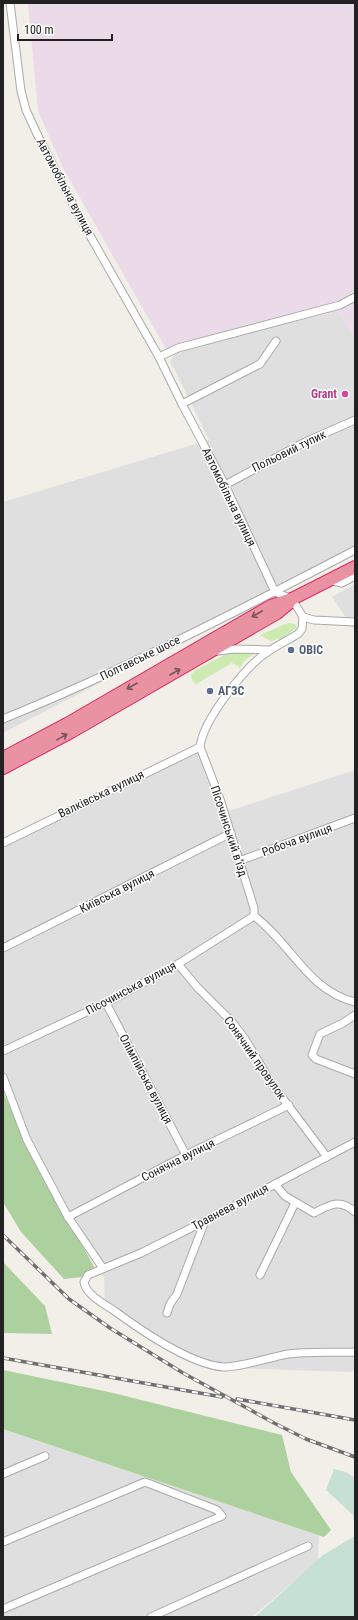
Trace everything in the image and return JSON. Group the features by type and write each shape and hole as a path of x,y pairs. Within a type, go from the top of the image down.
{"highway":[{"path":"3,758 60,728 271,606 292,599 355,566"},
{"path":"3,768 71,732 211,652 277,613 292,599"}],"street":[{"name":"Автомобільна вулиця","path":"10,3 21,91 26,110 80,218 160,357 182,404 225,485 275,592"},
{"path":"160,357 178,348 340,305 355,297"},
{"path":"182,404 260,364 276,341"},
{"name":"Польовий тупик","path":"225,485 305,442 355,420"},
{"name":"Полтавське шосе","path":"3,719 72,691 275,592 355,550"},
{"path":"329,580 342,583 355,576"},
{"path":"200,747 204,731 221,702 259,659 269,650 298,634 302,629 303,617 292,599 275,592"},
{"path":"303,617 314,620 355,622"},
{"path":"211,652 235,649 269,650"},
{"name":"Пісочинський в’їзд","path":"200,747 231,833 254,908 254,916"},
{"name":"Валківська вулиця","path":"3,843 200,747"},
{"name":"Робоча вулиця","path":"239,861 355,818"},
{"name":"Київська вулиця","path":"3,948 231,833"},
{"path":"254,916 272,932 316,982 336,996 355,1002"},
{"name":"Пісочинська вулиця","path":"3,1051 106,1003 178,964 254,916"},
{"name":"Сонячний провулок","path":"178,964 197,987 232,1022 245,1039 272,1084 327,1157"},
{"name":"Олімпійська вулиця","path":"106,1003 186,1156"},
{"path":"355,1015 343,1023 320,1034 312,1055 316,1059 355,1074"},
{"path":"3,1077 27,1140 68,1217 102,1267"},
{"name":"Сонячна вулиця","path":"68,1217 288,1105"},
{"name":"Травнева вулиця","path":"355,1142 205,1221 141,1253 102,1267 84,1279 85,1287 92,1294 128,1321 180,1353 223,1367 290,1354 355,1352"},
{"path":"275,1184 282,1193 295,1203 314,1214 332,1204 339,1203 349,1207 355,1212"},
{"path":"260,1275 295,1203"},
{"path":"167,1313 170,1304 177,1294 205,1221"},
{"path":"3,1474 45,1456"},
{"path":"3,1542 145,1482 217,1510 222,1516 3,1609"},
{"path":"151,1617 308,1546"}],"shaded area":[{"path":"28,3 355,3 355,337 338,312 166,349 64,170 38,111"},
{"path":"338,312 355,337 355,551 3,733 3,502 209,440 170,361 179,346"},
{"path":"355,584 355,631 332,597"},
{"path":"203,747 229,811 355,770 355,1370 350,1372 201,1367 105,1304 104,1278 42,1167 3,1083 3,841"},
{"path":"3,1429 319,1535 318,1561 252,1617 3,1617"}],"green space":[{"path":"288,623 295,624 297,628 282,638 271,641 260,635"},
{"path":"228,653 255,653 244,661 240,668 232,663 196,684 192,680 191,675 194,671"},
{"path":"3,1092 26,1142 94,1267 83,1277 64,1279 21,1232 3,1202"},
{"path":"3,1262 45,1306 52,1334 3,1333"},
{"path":"3,1370 109,1392 282,1435 291,1472 331,1530 324,1537 3,1429"},
{"path":"334,1469 346,1472 355,1478 355,1531 353,1515 326,1490"},
{"path":"355,1536 355,1617 255,1617 323,1555"}],"railway":[{"path":"3,1235 69,1299 110,1328 183,1373 274,1423 306,1439 355,1457"},
{"path":"3,1358 222,1397"},
{"path":"237,1399 355,1420"}],"place":[{"name":"Grant","path":"345,394"},
{"name":"ОВІС","path":"291,650"},
{"name":"АГЗС","path":"210,691"}]}
